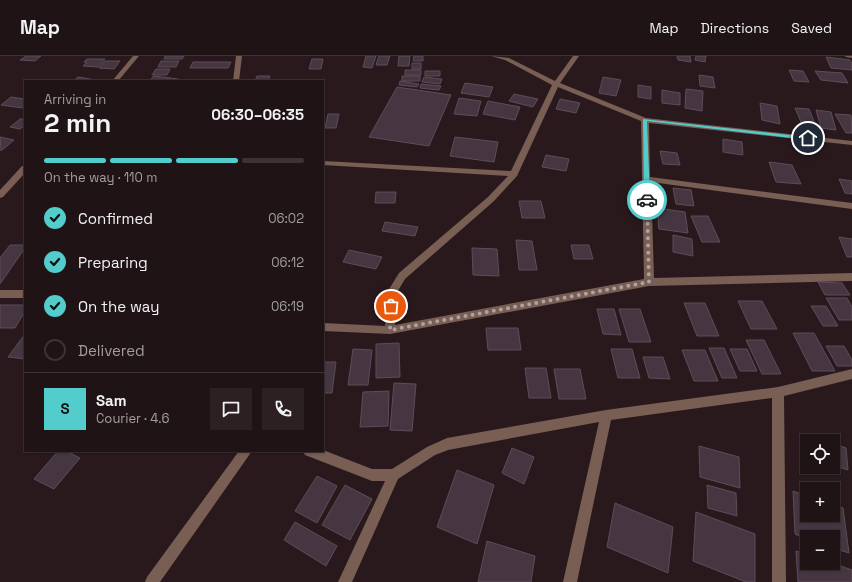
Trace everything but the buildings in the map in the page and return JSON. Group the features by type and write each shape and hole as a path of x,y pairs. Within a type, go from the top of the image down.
{"street":[{"path":"116,80 136,56"},
{"path":"236,80 239,56"},
{"path":"494,56 507,59 556,84 645,120 852,143"},
{"path":"390,330 391,294 402,276 491,199 514,174 556,84 576,56"},
{"path":"645,120 649,282"},
{"path":"324,163 514,174"},
{"path":"0,195 24,169"},
{"path":"646,179 852,206"},
{"path":"324,327 390,330 649,282 852,277"},
{"path":"0,294 24,294"},
{"path":"345,582 394,475 431,451 447,444 606,415 778,392 852,374"},
{"path":"778,392 779,582"},
{"path":"570,582 606,415"},
{"path":"152,582 245,452"},
{"path":"312,452 372,475 394,475"}],"way so far":[{"path":"391,306 390,330 649,282 647,200"}],"route":[{"path":"647,200 645,120 808,138"}]}
